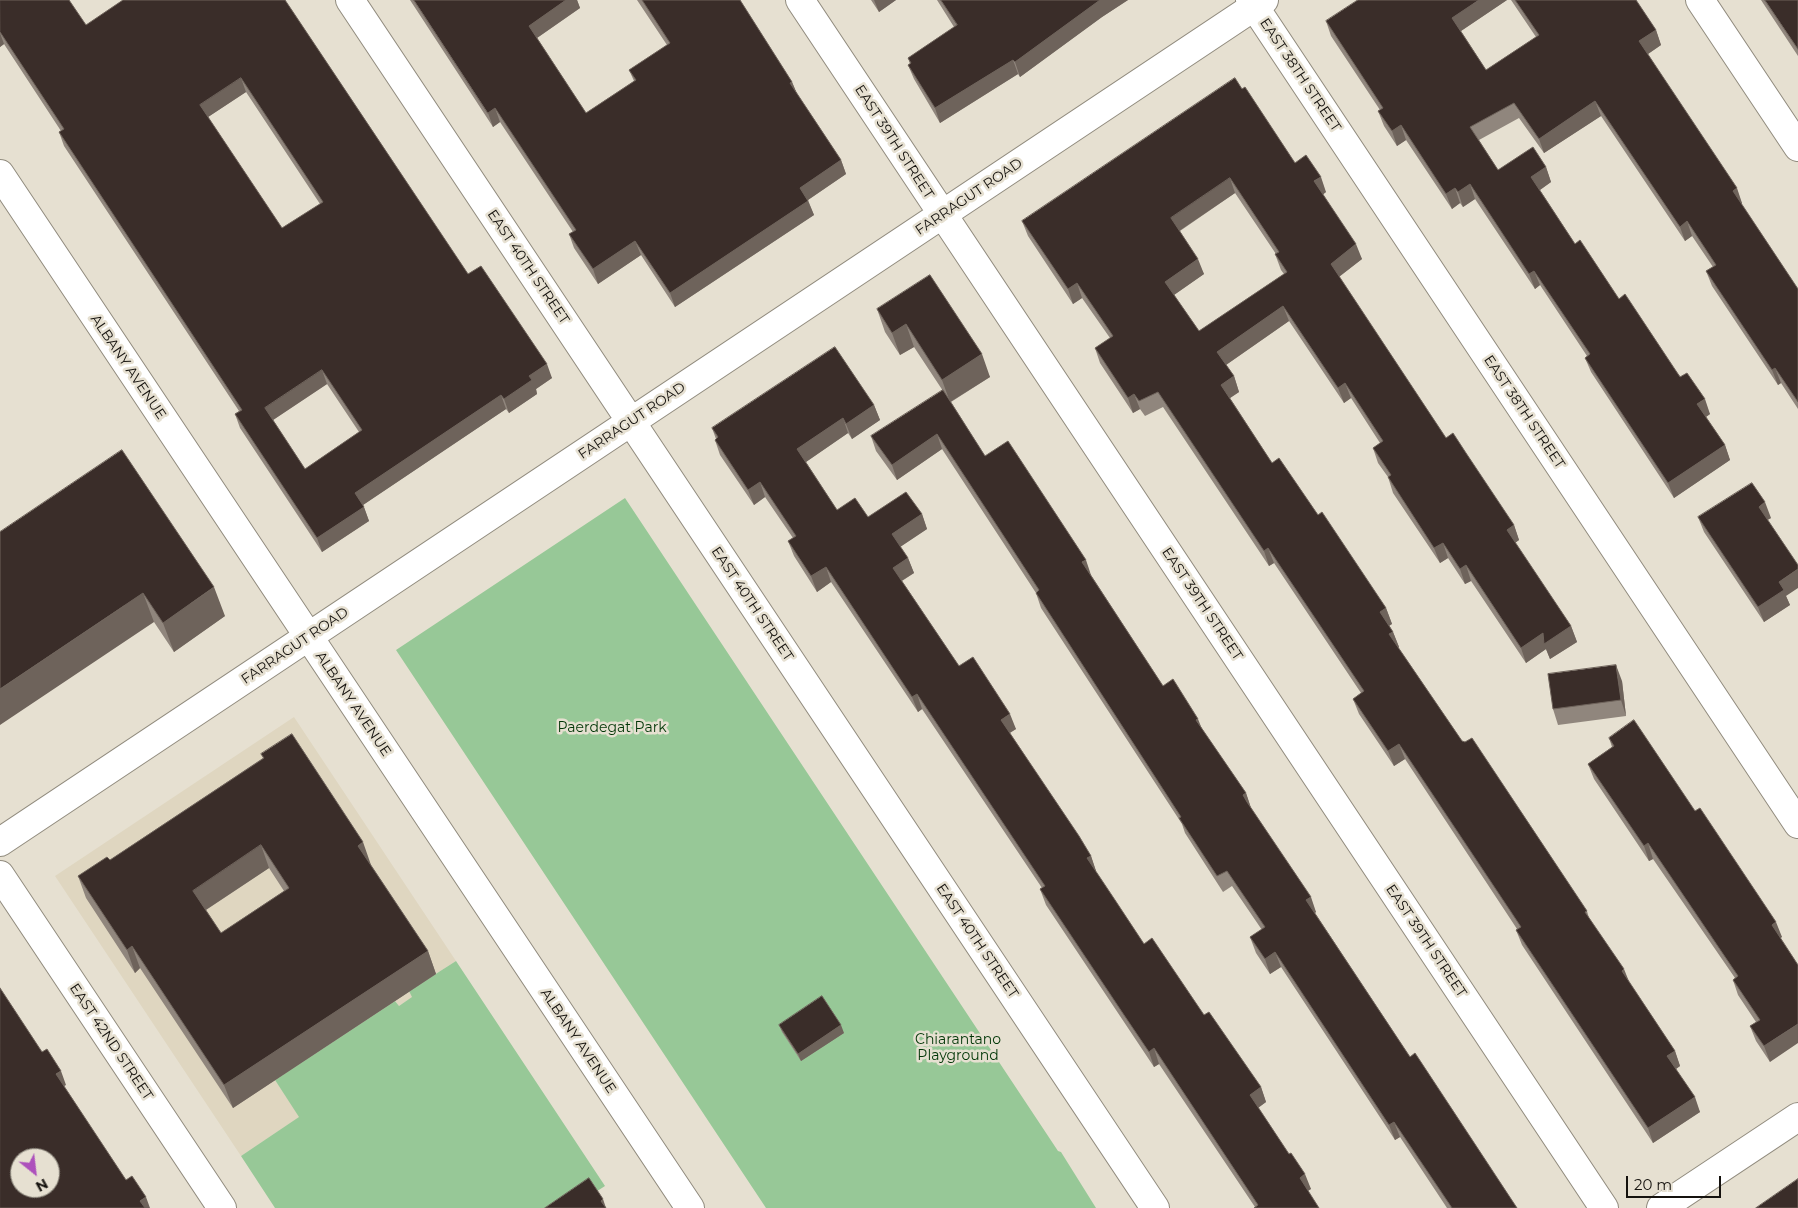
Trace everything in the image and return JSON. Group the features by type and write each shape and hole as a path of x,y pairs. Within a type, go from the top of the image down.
{"street":[{"name":"EAST 40TH STREET","path":"350,0 1155,1208"},
{"name":"EAST 39TH STREET","path":"800,0 1604,1208"},
{"path":"1700,0 1798,147"},
{"name":"FARRAGUT ROAD","path":"0,842 631,422 1256,2"},
{"name":"EAST 38TH STREET","path":"1256,2 1798,824"},
{"name":"ALBANY AVENUE","path":"0,174 690,1208"},
{"name":"EAST 42ND STREET","path":"0,875 222,1208"},
{"path":"1661,1208 1798,1117"}],"shaded area":[{"path":"294,717 456,961 409,991 413,997 399,1006 395,1001 275,1080 300,1117 241,1156 55,876"}],"green space":[{"name":"Paerdegat Park","path":"625,498 1058,1151 1061,1152 1096,1208 766,1208 396,650"},
{"path":"456,961 605,1186 571,1208 275,1208 241,1156 299,1117 275,1080 395,1001 399,1006 412,997 409,991"}],"building":[{"path":"0,0 69,0 86,25 123,0 285,0 468,274 481,266 547,364 529,376 532,380 504,399 501,395 355,493 364,507 317,538 235,414 242,410 59,132 64,129 0,32","holes":["241,78 323,202 282,228 200,105","322,370 362,430 305,469 265,408"]},
{"path":"414,0 566,0 529,26 586,113 636,80 629,70 670,43 642,0 740,0 792,82 790,83 841,160 800,188 808,201 670,293 635,241 593,269 569,234 576,230 495,108 488,113"},
{"path":"941,0 1100,0 1015,62 1013,60 935,108 908,65 911,63 908,58 957,25"},
{"path":"1358,0 1479,0 1452,18 1486,70 1539,35 1515,0 1636,0 1656,30 1639,41 1737,188 1733,191 1798,289 1798,402 1775,368 1772,370 1706,271 1716,265 1687,221 1680,227 1595,101 1539,139 1514,103 1470,127 1498,170 1533,147 1546,167 1531,177 1575,244 1580,240 1619,299 1625,294 1680,377 1687,373 1705,399 1697,404 1725,445 1668,483 1585,358 1590,354 1534,271 1529,274 1470,184 1458,192 1455,188 1446,194 1401,125 1392,131 1378,111 1383,108 1326,21"},
{"path":"1765,0 1798,0 1798,49"},
{"path":"1235,78 1242,89 1245,87 1295,163 1306,155 1321,177 1314,181 1356,244 1331,264 1446,438 1453,433 1514,525 1507,530 1571,626 1544,644 1543,633 1521,648 1466,565 1460,569 1443,543 1434,548 1388,477 1391,475 1373,448 1383,441 1345,383 1338,388 1283,306 1217,352 1234,376 1221,385 1272,463 1279,458 1318,515 1322,512 1386,608 1380,612 1393,632 1389,634 1462,741 1465,742 1472,738 1587,911 1585,912 1624,969 1622,971 1675,1051 1667,1056 1695,1097 1648,1128 1516,930 1521,927 1399,744 1388,751 1353,699 1364,691 1268,548 1264,551 1158,392 1139,401 1134,394 1128,398 1095,348 1113,336 1077,283 1068,289 1022,221","holes":["1230,178 1279,252 1275,254 1287,272 1199,331 1165,282 1198,259 1171,218"]},
{"path":"930,275 982,354 942,380 906,324 892,333 877,309"},
{"path":"835,347 874,405 846,424 843,418 797,449 837,510 855,498 868,517 906,492 922,514 892,534 908,558 893,568 959,666 973,657 1010,714 1001,720 1079,836 1091,856 1087,858 1144,944 1152,938 1204,1015 1209,1012 1261,1087 1250,1095 1289,1154 1291,1153 1305,1174 1300,1178 1319,1208 1254,1208 1258,1205 1154,1048 1149,1052 1124,1015 1040,889 1045,886 917,694 912,697 826,567 811,576 788,541 796,536 760,482 748,490 715,440 718,437 712,428"},
{"path":"943,390 985,456 1008,441 1086,560 1082,562 1163,686 1173,679 1198,719 1196,720 1246,793 1243,795 1247,802 1311,897 1306,900 1410,1057 1415,1053 1517,1208 1452,1208 1394,1122 1389,1125 1275,952 1265,959 1250,937 1265,927 1227,871 1217,876 1036,593 1039,590 937,434 892,465 871,436"},
{"path":"122,450 214,587 163,623 143,593 0,689 0,532"},
{"path":"1752,483 1765,502 1759,507 1798,565 1798,569 1779,582 1784,590 1758,607 1698,517"},
{"path":"1616,665 1621,700 1553,709 1548,674"},
{"path":"1634,720 1695,811 1700,808 1776,922 1772,925 1798,965 1798,1024 1764,1046 1750,1026 1760,1020 1733,980 1738,976 1648,843 1644,846 1588,764 1614,746 1609,738"},
{"path":"292,734 363,842 358,846 428,951 224,1085 132,946 127,950 78,876 107,857 110,860 264,758 261,754","holes":["261,845 289,888 221,933 193,891"]},
{"path":"0,988 42,1052 47,1049 61,1071 56,1074 126,1180 132,1176 146,1197 140,1201 145,1208 0,1208"},
{"path":"822,996 841,1025 798,1054 779,1025"},
{"path":"589,1178 603,1199 601,1201 606,1208 545,1208"},
{"path":"1798,1179 1798,1208 1756,1208"}],"park label":[{"name":"Chiarantano Playground","path":"958,1048"}]}
